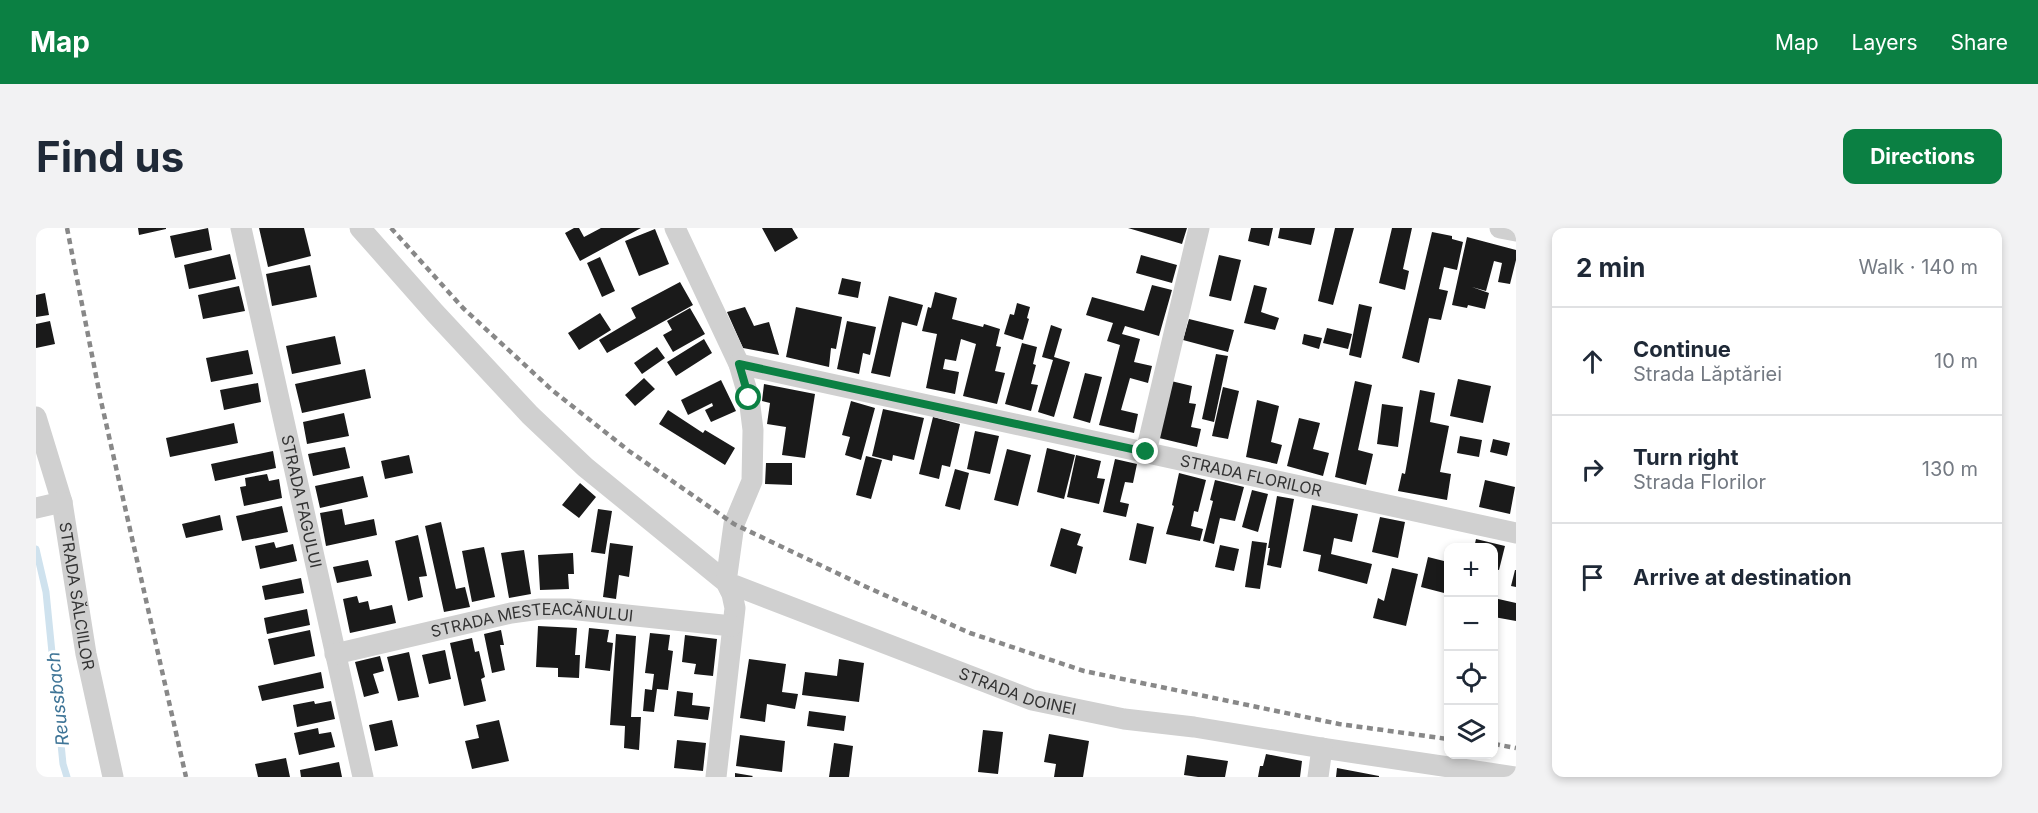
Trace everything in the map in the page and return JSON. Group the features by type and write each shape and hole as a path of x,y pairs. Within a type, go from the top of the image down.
{"street":[{"name":"STRADA FAGULUI","path":"241,228 363,777"},
{"name":"STRADA DOINEI","path":"360,228 531,416 601,480 726,582 1032,700 1124,719 1194,727 1516,777"},
{"path":"675,228 739,364 749,398 753,430 752,481 734,524 726,582 735,608 716,777"},
{"path":"1146,452 1199,228"},
{"path":"1500,228 1516,231"},
{"name":"STRADA FLORILOR","path":"739,364 1516,533"},
{"name":"STRADA SĂLCIILOR","path":"36,417 49,505 86,654 113,777"},
{"name":"STRADA MESTEACĂNULUI","path":"335,654 500,615 540,609 569,609 732,626"},
{"path":"1318,777 1322,748"}],"building":[{"path":"138,228 166,228 166,229 139,235"},
{"path":"208,228 212,250 175,258 170,236"},
{"path":"259,228 304,228 311,256 268,267"},
{"path":"579,228 584,237 601,228 641,228 580,261 565,233"},
{"path":"762,228 792,228 798,238 775,252"},
{"path":"1128,228 1187,228 1182,244"},
{"path":"1251,228 1273,228 1269,246 1248,241"},
{"path":"1280,228 1315,228 1311,245 1278,238"},
{"path":"1335,228 1354,228 1333,305 1318,301"},
{"path":"1392,228 1412,228 1403,269 1409,271 1405,290 1379,283"},
{"path":"655,229 669,264 639,276 625,241"},
{"path":"1432,232 1452,236 1452,239 1463,242 1457,270 1444,267 1439,289 1448,291 1441,320 1429,318 1419,363 1402,358"},
{"path":"1467,237 1516,250 1510,284 1498,282 1502,263 1494,261 1486,291 1472,287 1489,293 1485,309 1468,305 1467,308 1452,305"},
{"path":"230,254 236,279 189,289 184,265"},
{"path":"1141,255 1177,265 1172,283 1136,273"},
{"path":"1219,255 1241,260 1231,301 1209,296"},
{"path":"600,257 615,291 602,297 587,263"},
{"path":"310,265 317,297 272,306 266,274"},
{"path":"842,278 861,282 858,298 838,294"},
{"path":"680,282 693,305 607,353 599,340 636,318 631,308"},
{"path":"1152,285 1172,290 1159,336 1125,326 1122,334 1140,339 1134,362 1152,366 1148,383 1130,378 1121,410 1138,414 1134,433 1099,425 1120,345 1107,341 1113,323 1086,315 1092,297 1144,311"},
{"path":"1254,285 1267,288 1261,312 1279,318 1275,330 1244,323"},
{"path":"239,286 245,311 203,319 198,295"},
{"path":"935,292 957,298 952,319 1000,329 996,346 1001,347 995,371 1005,373 997,404 963,396 976,344 961,339 956,361 945,359 943,369 959,372 955,394 926,388 937,334 922,331 928,307 931,308"},
{"path":"45,293 49,315 36,317 36,295"},
{"path":"889,296 923,305 917,326 902,322 890,377 871,373"},
{"path":"1017,303 1030,307 1023,340 1004,334 1010,314 1014,315"},
{"path":"1359,304 1372,307 1361,358 1349,355"},
{"path":"745,307 754,326 769,322 779,355 743,348 727,312"},
{"path":"796,307 842,317 836,349 831,348 829,367 786,357"},
{"path":"690,308 705,334 673,352 663,335 672,330 667,321"},
{"path":"600,313 611,330 579,350 568,333"},
{"path":"1189,319 1234,330 1228,352 1183,340"},
{"path":"50,321 55,344 36,348 36,324"},
{"path":"847,321 876,327 870,355 863,353 859,374 837,369"},
{"path":"1051,325 1062,329 1054,357 1070,362 1054,417 1038,412 1053,360 1042,357"},
{"path":"1327,328 1352,334 1348,349 1323,343"},
{"path":"1304,334 1322,338 1319,349 1302,344"},
{"path":"335,336 341,364 292,374 286,346"},
{"path":"704,339 712,353 676,376 667,362"},
{"path":"1022,343 1037,347 1033,364 1036,365 1031,384 1038,385 1031,411 1005,404"},
{"path":"657,347 665,358 642,374 634,363"},
{"path":"248,350 253,374 211,382 206,358"},
{"path":"1216,354 1228,356 1214,422 1202,419"},
{"path":"365,369 371,398 302,413 295,384"},
{"path":"1085,373 1102,377 1090,423 1073,418"},
{"path":"644,378 655,389 635,406 625,395"},
{"path":"1458,379 1491,386 1483,423 1450,416"},
{"path":"721,380 736,411 711,422 705,410 713,406 712,403 688,415 681,400"},
{"path":"1171,381 1192,386 1189,403 1196,404 1191,427 1201,429 1197,447 1159,438"},
{"path":"1355,381 1372,385 1358,450 1373,454 1366,485 1335,477"},
{"path":"258,383 261,402 224,410 220,390"},
{"path":"764,384 815,394 805,458 782,455 786,427 767,424 770,403 762,401"},
{"path":"1223,387 1239,391 1228,439 1212,436"},
{"path":"1420,390 1435,393 1430,422 1449,426 1440,472 1451,474 1447,500 1398,491 1402,473 1405,474"},
{"path":"1257,400 1279,406 1271,442 1282,445 1277,464 1246,457"},
{"path":"851,401 875,408 861,460 845,455 850,437 842,435"},
{"path":"1382,404 1403,407 1398,447 1377,444"},
{"path":"883,409 924,418 914,460 893,455 892,461 872,456"},
{"path":"668,410 703,433 705,430 735,448 725,465 659,424"},
{"path":"344,413 349,436 307,444 303,422"},
{"path":"933,417 960,424 950,467 942,465 939,479 919,474"},
{"path":"1299,418 1320,423 1313,449 1329,453 1323,476 1287,466"},
{"path":"234,423 238,443 170,457 166,438"},
{"path":"975,431 999,436 990,474 967,469"},
{"path":"1460,436 1482,440 1479,457 1457,453"},
{"path":"1493,439 1510,443 1507,456 1490,452"},
{"path":"345,447 350,468 313,476 308,454"},
{"path":"1047,448 1075,455 1064,499 1037,492"},
{"path":"1007,449 1031,455 1018,506 994,500"},
{"path":"273,451 276,468 215,481 211,464"},
{"path":"409,455 413,473 385,479 381,461"},
{"path":"1076,455 1101,461 1097,478 1105,479 1099,504 1067,497"},
{"path":"866,456 882,460 871,499 856,495"},
{"path":"1115,459 1137,464 1133,483 1125,482 1120,502 1129,504 1126,517 1103,512"},
{"path":"766,463 792,463 792,485 765,484"},
{"path":"955,469 969,473 960,510 945,506"},
{"path":"1179,473 1206,480 1198,512 1194,511 1191,526 1203,529 1200,541 1166,534 1174,506 1172,505"},
{"path":"267,474 269,481 279,479 282,498 244,506 240,487 246,486 245,478"},
{"path":"363,476 368,497 320,508 315,486"},
{"path":"1215,480 1244,487 1235,521 1220,518 1214,544 1203,541 1213,501 1210,500"},
{"path":"1485,480 1515,487 1510,514 1479,507"},
{"path":"580,483 596,497 579,518 562,505"},
{"path":"1252,490 1268,494 1258,532 1242,527"},
{"path":"1277,496 1294,499 1281,568 1267,565"},
{"path":"1312,505 1358,514 1352,542 1334,538 1331,554 1372,564 1367,584 1318,571 1321,555 1303,551"},
{"path":"282,506 288,532 242,541 236,516"},
{"path":"342,509 345,525 374,519 377,535 326,546 320,513"},
{"path":"598,509 612,511 605,554 591,552"},
{"path":"220,515 223,530 186,538 182,524"},
{"path":"1380,517 1405,522 1398,558 1372,552"},
{"path":"441,522 456,589 465,587 470,607 444,612 425,526"},
{"path":"1137,523 1154,527 1146,564 1129,560"},
{"path":"1061,528 1081,534 1077,545 1083,547 1076,574 1050,566"},
{"path":"418,535 427,576 419,577 423,597 408,601 395,541"},
{"path":"1476,539 1493,543 1475,543"},
{"path":"1252,541 1267,543 1260,589 1245,587"},
{"path":"274,542 276,548 293,544 297,561 260,569 255,546"},
{"path":"610,543 633,546 629,577 619,575 616,599 603,597"},
{"path":"1498,544 1505,546 1498,570"},
{"path":"1220,545 1239,549 1234,571 1215,567"},
{"path":"484,547 495,597 472,602 462,551"},
{"path":"524,550 531,594 509,598 501,553"},
{"path":"573,553 574,574 568,574 569,589 540,590 538,555"},
{"path":"1428,557 1444,561 1444,593 1421,587"},
{"path":"368,560 372,576 337,583 333,567"},
{"path":"1392,568 1418,574 1406,626 1373,618 1378,598 1384,601"},
{"path":"1516,570 1516,587 1511,586"},
{"path":"301,578 304,593 265,600 262,586"},
{"path":"357,596 359,603 368,601 370,610 392,605 396,623 350,633 343,599"},
{"path":"1498,599 1516,603 1516,621 1498,618"},
{"path":"307,609 310,625 267,634 264,618"},
{"path":"538,626 577,628 575,655 580,655 579,678 558,677 558,668 536,667"},
{"path":"589,628 609,630 607,642 613,643 610,671 585,668"},
{"path":"310,630 315,656 274,665 268,639"},
{"path":"501,630 504,645 500,645 505,670 492,673 484,634"},
{"path":"650,633 670,635 668,650 673,651 668,690 657,689 654,712 643,711 645,689 652,690 654,674 645,673"},
{"path":"616,634 636,636 631,717 641,717 639,750 624,748 625,726 610,725"},
{"path":"685,635 717,639 713,676 694,674 696,664 682,662"},
{"path":"472,638 475,652 479,651 485,677 481,679 486,701 464,706 450,643"},
{"path":"445,650 451,679 429,684 422,655"},
{"path":"409,652 419,697 398,701 387,657"},
{"path":"380,656 384,671 373,674 379,693 364,697 355,662"},
{"path":"749,659 786,664 782,692 798,694 795,709 767,704 765,722 740,718"},
{"path":"839,659 864,663 859,702 802,695 805,672 837,676"},
{"path":"321,672 324,688 262,701 258,686"},
{"path":"677,691 693,693 692,705 710,707 708,720 674,716"},
{"path":"314,701 315,704 331,701 335,719 297,727 293,705"},
{"path":"809,711 846,716 844,731 807,726"},
{"path":"392,720 398,746 375,751 369,725"},
{"path":"499,720 509,761 472,769 465,741 479,738 476,725"},
{"path":"318,728 319,734 331,732 335,747 299,755 294,733"},
{"path":"983,730 1003,732 998,774 978,772"},
{"path":"1049,734 1089,741 1083,777 1054,777 1056,764 1044,762"},
{"path":"740,735 785,741 782,772 736,766"},
{"path":"677,740 706,743 703,771 674,768"},
{"path":"834,743 853,746 849,777 829,777"},
{"path":"1266,754 1302,761 1300,777 1258,777"},
{"path":"1187,755 1228,761 1225,777 1184,775"},
{"path":"286,758 290,777 258,777 255,764"},
{"path":"339,762 342,777 301,777 300,770"},
{"path":"1337,768 1379,776 1379,777 1336,777"},
{"path":"735,773 753,776 735,777"}],"waterway":[{"name":"Reussbach","path":"36,549 46,592 63,764 67,777"}],"railway":[{"path":"67,228 101,401 186,777"},
{"path":"391,228 463,308 552,390 629,451 734,524 970,633 1084,671 1339,724 1444,738"},
{"path":"1498,745 1516,748"}],"route":[{"path":"749,398 739,364 1146,452"}]}
